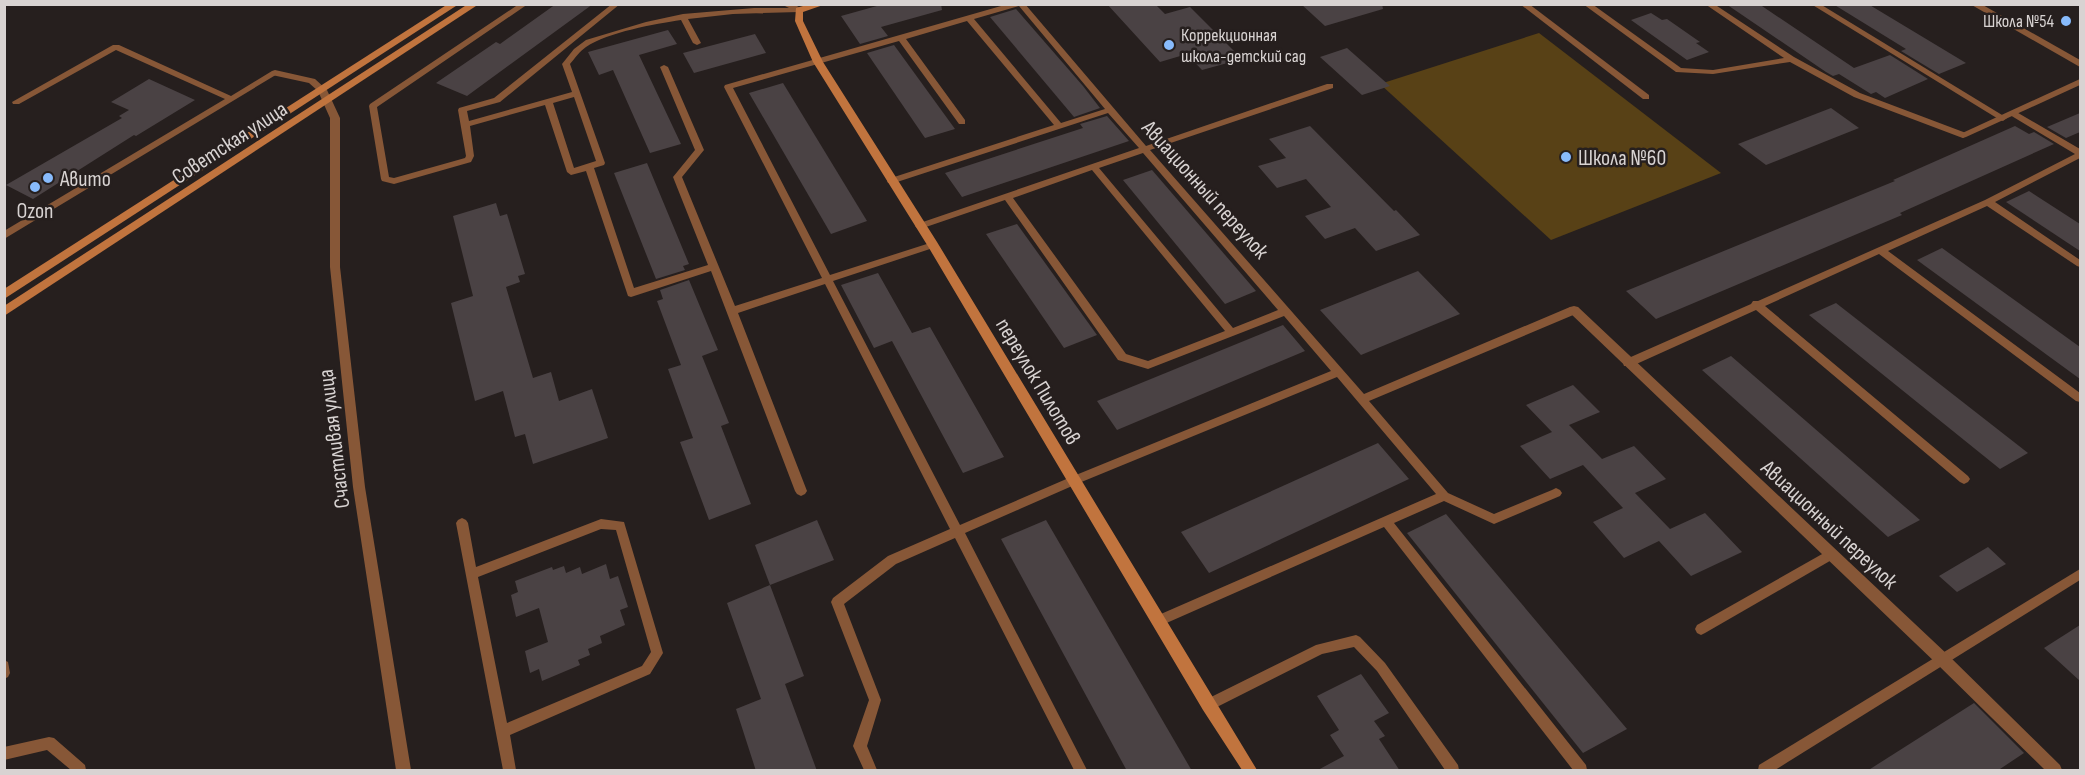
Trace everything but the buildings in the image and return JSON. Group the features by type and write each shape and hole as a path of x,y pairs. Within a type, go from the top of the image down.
{"main road":[{"name":"Советская улица","path":"4,312 324,96 455,4"},
{"name":"Советская улица","path":"4,295 475,4"},
{"path":"799,10 822,4"},
{"name":"переулок Пилотов","path":"799,10 799,21 818,62 933,245 1208,705 1250,771"}],"street":[{"path":"785,4 799,10"},
{"path":"1974,4 2080,64"},
{"path":"275,74 312,81 324,96"},
{"path":"1963,135 2080,82"},
{"name":"Счастливая улица","path":"324,96 334,118 335,267 359,487 404,771"},
{"name":"Авиационный переулок","path":"1574,310 1942,660 2055,771"}],"lane":[{"path":"525,4 373,106 385,179 393,181 468,160 470,156 462,110 497,100 617,4"},
{"path":"1019,4 728,87 1081,771"},
{"name":"Авиационный переулок","path":"1019,4 1109,110 1287,311 1444,496"},
{"path":"1523,4 1646,97"},
{"path":"1586,4 1679,70 1713,72 1791,59"},
{"path":"1708,4 1791,59 1857,94 1963,135"},
{"path":"1814,4 2003,118"},
{"path":"549,103 571,172 601,163 566,64 573,54 585,44 625,30 683,16 752,9 799,10"},
{"path":"683,16 697,43"},
{"path":"970,19 1059,126"},
{"path":"901,38 962,122"},
{"path":"16,102 116,47 231,99"},
{"path":"664,67 700,150 677,177 732,311 801,491"},
{"path":"4,236 275,74"},
{"path":"920,226 1330,86"},
{"path":"465,125 578,93"},
{"path":"891,181 1109,110"},
{"path":"2013,113 2080,154"},
{"path":"1628,363 1988,202 2080,154"},
{"path":"1093,166 1232,333"},
{"path":"589,167 632,293 713,267"},
{"path":"1006,196 1122,357 1148,365 1287,311"},
{"path":"1988,202 2080,264"},
{"path":"732,311 933,245"},
{"path":"1880,250 2080,398"},
{"path":"1756,304 1964,479"},
{"path":"1363,399 1574,310"},
{"path":"870,771 860,746 875,700 837,603 892,560 1075,480 1339,372"},
{"path":"1158,621 1444,496 1494,519 1556,493"},
{"path":"462,522 474,573 510,771"},
{"path":"1387,522 1581,771"},
{"path":"474,573 601,524 620,525 657,653 646,670 503,731"},
{"path":"1701,629 1831,554"},
{"path":"1764,771 2080,574"},
{"path":"1208,705 1320,649 1356,641 1381,667 1453,771"},
{"path":"4,666 4,673"},
{"path":"4,754 49,743 80,771"}],"shaded area":[{"path":"1539,33 1721,173 1551,240 1380,84"}],"place":[{"name":"Школа №54","path":"2066,21"},
{"name":"Коррекционная школа-детский сад","path":"1169,45"},
{"name":"Школа №60","path":"1566,157"},
{"name":"Авито","path":"48,178"},
{"name":"Ozon","path":"35,187"}]}
